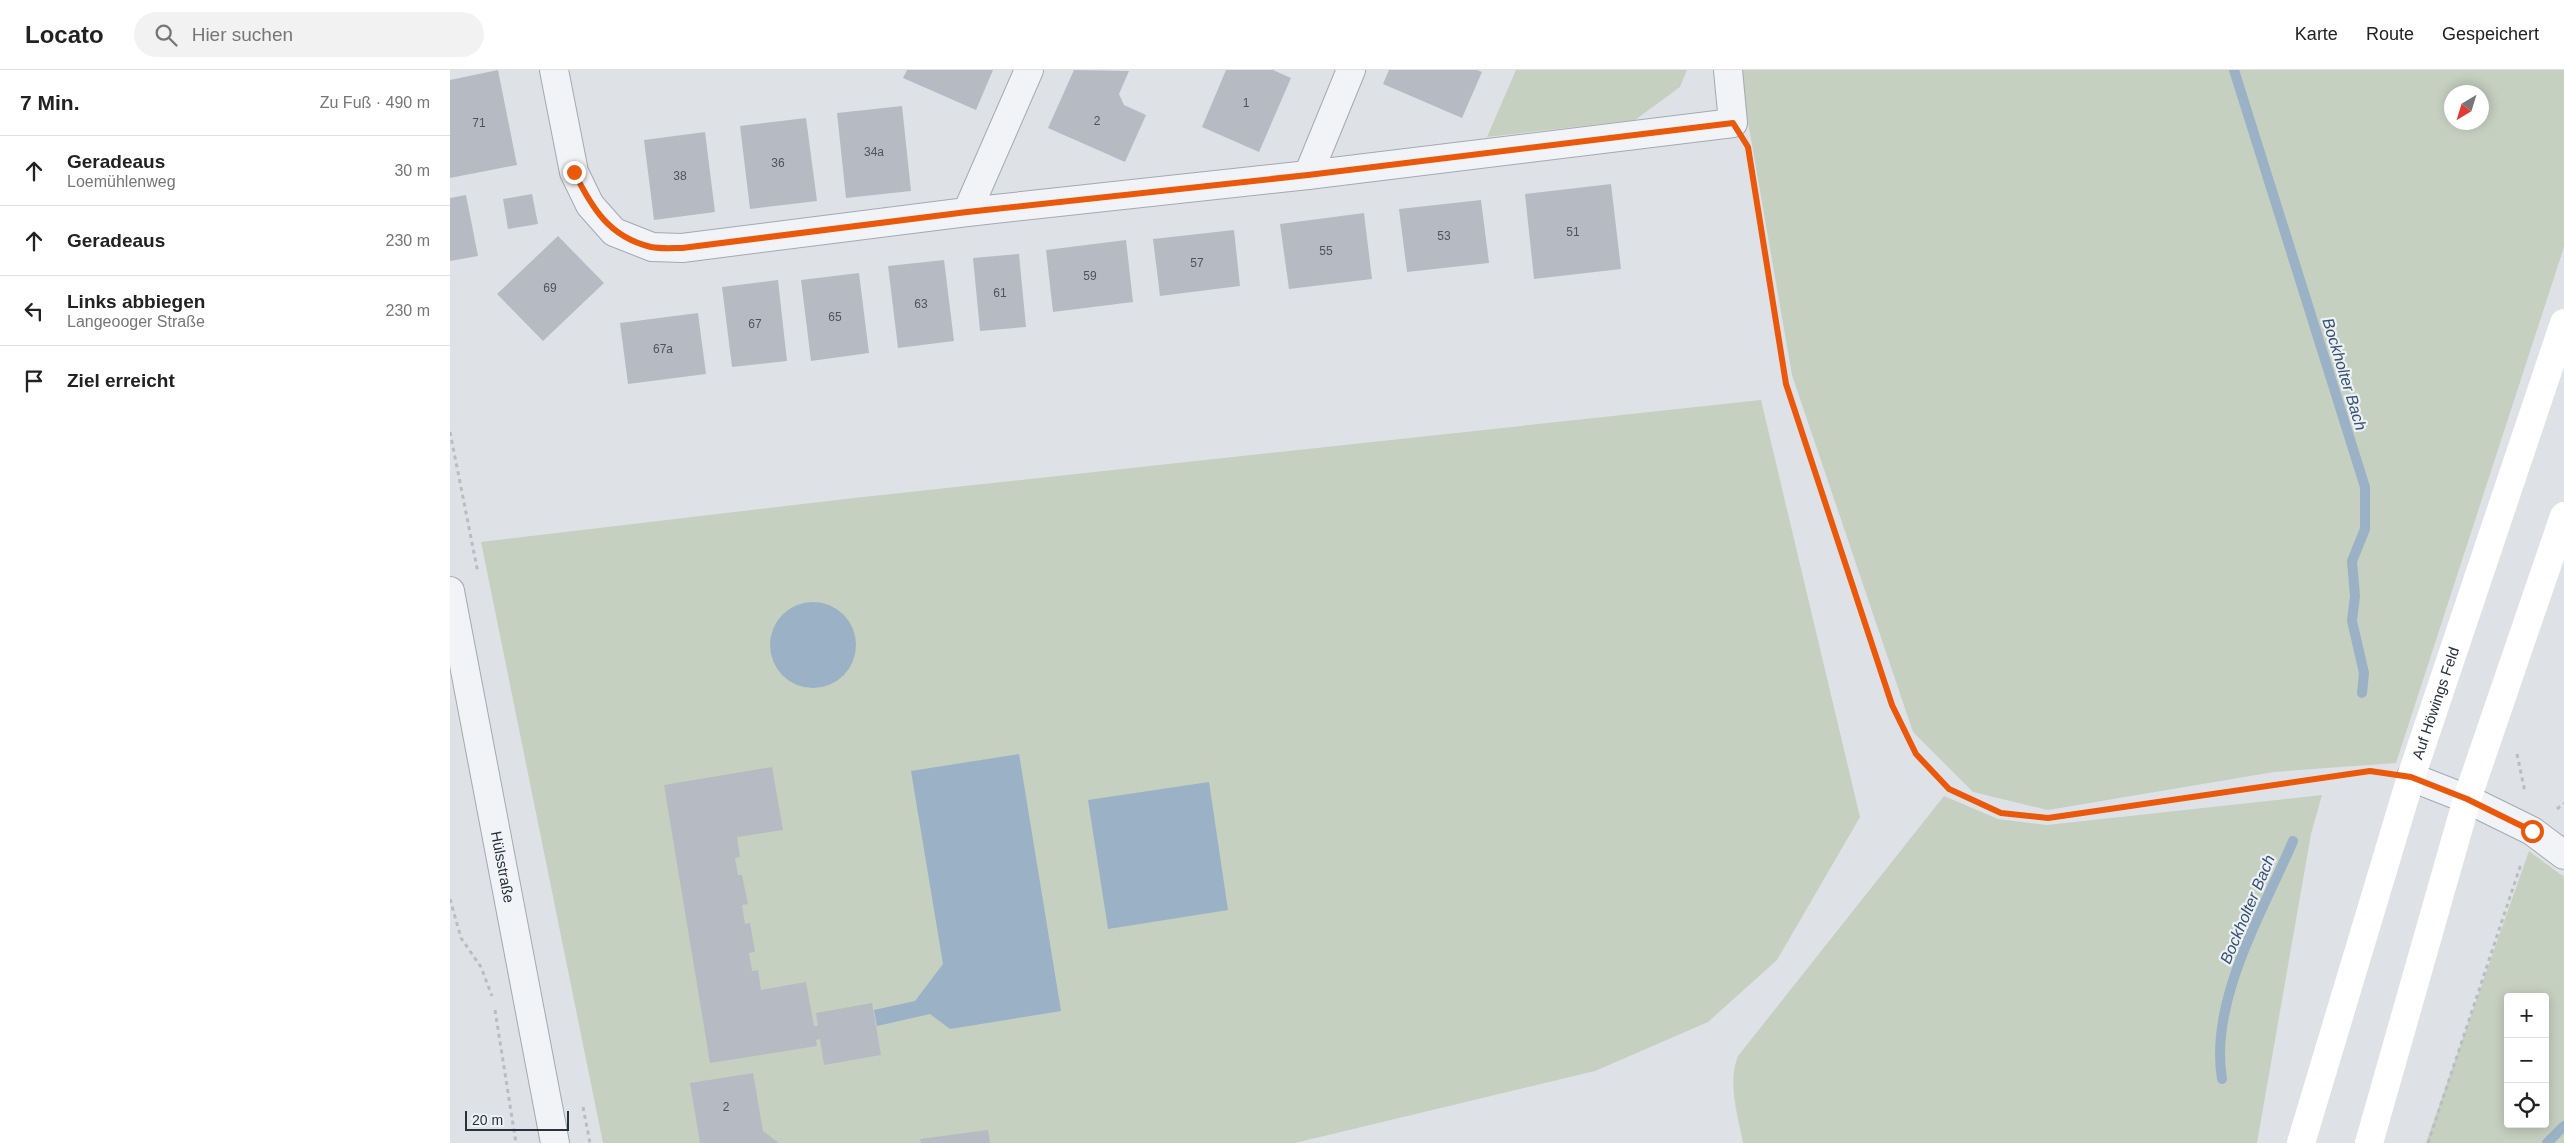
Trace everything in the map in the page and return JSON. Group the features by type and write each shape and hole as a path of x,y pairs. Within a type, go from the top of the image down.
{"main road":[{"name":"Auf Höwings Feld","path":"2301,1143 2411,777 2564,324"},
{"path":"2370,1143 2467,799 2564,516"}],"street":[{"path":"554,70 574,172 590,205 614,232 652,247 682,248 967,212 1308,175 1733,123 1728,70"},
{"path":"967,212 1029,70"},
{"path":"1308,175 1352,70"},
{"name":"Hülsstraße","path":"450,590 555,1143"},
{"path":"2411,777 2467,799 2532,831 2564,855"}],"path":[{"path":"1733,123 1748,147 1786,384 1892,705 1916,754 1949,789 2001,813 2048,818 2370,771 2411,777"},
{"path":"2428,1143 2532,831 2517,753"},
{"path":"450,900 461,938 481,967 492,995 516,1143"}],"green space":[{"path":"1516,70 1687,70 1680,87 1635,120 1487,137"},
{"path":"1739,70 2564,70 2564,247 2396,763 2274,772 2048,810 1973,792 1913,732 1792,375"},
{"path":"1761,400 1860,817 1777,960 1708,1022 1595,1071 1295,1143 603,1143 481,542 854,498"},
{"path":"2322,795 2311,834 2257,1143 1743,1143 1733,1088 1733,1077 1738,1056 1944,796 1998,819 2047,825"},
{"path":"2529,851 2564,877 2564,1143 2426,1143"}],"water":[{"path":"813,602 830,605 844,614 853,628 856,645 853,662 844,676 830,685 813,688 796,685 782,676 773,662 770,645 773,628 782,614 796,605"},
{"path":"1019,754 1061,1011 950,1029 930,1014 877,1026 874,1010 915,1001 943,964 911,771"},
{"path":"1209,782 1228,910 1108,929 1088,800"}],"building":[{"path":"498,70 517,165 450,178 450,80"},
{"path":"907,70 993,70 976,110 903,78"},
{"path":"1074,70 1129,71 1119,94 1124,105 1146,115 1125,162 1048,128"},
{"path":"1226,70 1273,70 1291,78 1259,152 1202,127"},
{"path":"1389,70 1477,70 1482,72 1462,118 1383,84"},
{"path":"902,106 911,191 846,198 837,113"},
{"path":"806,118 817,201 750,209 740,126"},
{"path":"705,132 715,212 654,220 644,140"},
{"path":"1611,184 1621,269 1534,279 1525,194"},
{"path":"532,194 538,224 508,229 503,199"},
{"path":"466,195 478,256 450,261 450,198"},
{"path":"1481,200 1489,263 1407,272 1399,209"},
{"path":"1364,213 1372,279 1289,289 1280,224"},
{"path":"1234,230 1240,286 1160,296 1153,239"},
{"path":"558,236 604,283 543,341 497,294"},
{"path":"1126,240 1133,302 1053,312 1046,250"},
{"path":"1019,254 1026,327 980,331 973,258"},
{"path":"944,260 954,341 898,348 888,266"},
{"path":"859,273 869,353 811,361 801,280"},
{"path":"778,280 787,361 732,367 722,287"},
{"path":"698,313 706,374 628,384 620,323"},
{"path":"772,767 783,830 737,837 740,857 735,858 738,875 742,875 748,904 742,905 745,924 750,923 755,952 749,953 752,971 758,970 761,990 806,982 814,1026 818,1026 816,1013 872,1003 881,1055 824,1065 820,1039 816,1040 817,1046 710,1063 664,785"},
{"path":"753,1073 763,1131 779,1143 700,1143 690,1083"},
{"path":"988,1130 990,1143 921,1143 920,1139"}],"waterway":[{"name":"Bockholter Bach","path":"2234,70 2365,487 2365,529 2352,561 2355,596 2352,621 2364,673 2362,693"},
{"name":"Bockholter Bach","path":"2222,1079 2220,1049 2223,1018 2231,988 2241,957 2293,841"},
{"path":"2547,1143 2564,1126"}],"route":[{"path":"574,172 590,205 614,232 652,247 682,248 967,212 1308,175 1733,123 1748,147 1786,384 1892,705 1916,754 1949,789 2001,813 2048,818 2370,771 2411,777 2467,799 2532,831"}]}
